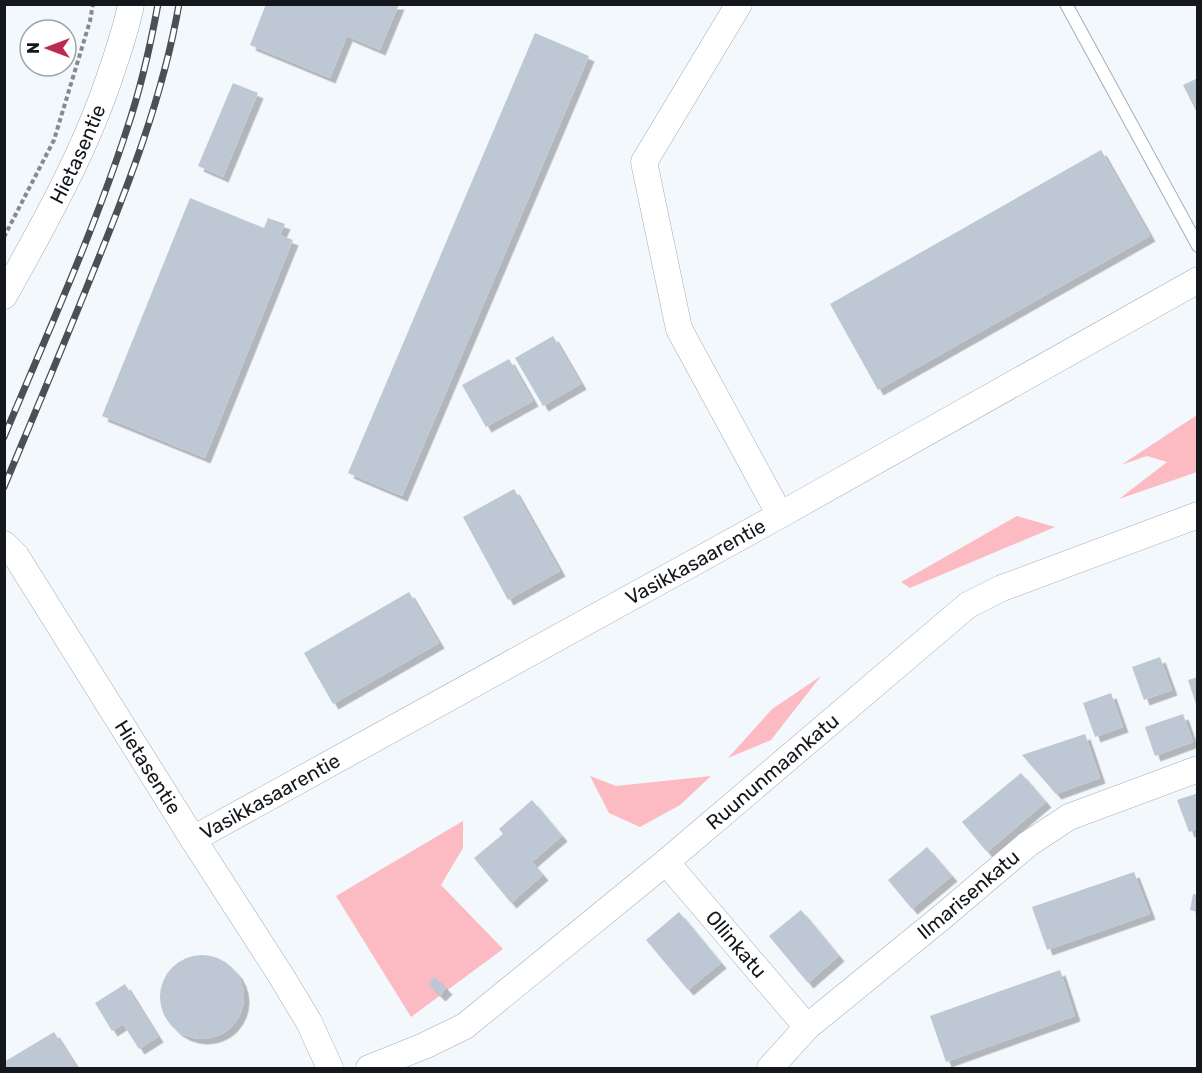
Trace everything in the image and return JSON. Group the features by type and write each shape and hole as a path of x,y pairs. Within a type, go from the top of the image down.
{"street":[{"name":"Hietasentie","path":"4,296 54,207 99,110 131,4"},
{"path":"739,4 644,162 679,329 780,515"},
{"name":"Vasikkasaarentie","path":"193,839 780,515 1197,280"},
{"name":"Ruununmaankatu","path":"369,1068 424,1046 465,1026 666,862 968,605 1002,588 1197,515"},
{"name":"Hietasentie","path":"4,544 16,556 309,1022 330,1068"},
{"name":"Ilmarisenkatu","path":"770,1068 807,1027 1028,844 1069,817 1197,769"},
{"name":"Ollinkatu","path":"666,862 807,1027"}],"lane":[{"path":"1066,4 1197,246"}],"path":[{"path":"4,237 54,140 90,21 93,4"}],"shaded area":[{"path":"1197,415 1197,472 1119,499 1167,462 1147,456 1121,465"},
{"path":"1017,516 1055,527 910,588 901,582"},
{"path":"821,676 771,740 728,758 772,709"},
{"path":"590,776 616,786 711,776 680,805 640,827 609,813"},
{"path":"463,821 463,848 441,885 503,949 411,1017 336,896"}],"building":[{"path":"266,4 399,4 380,50 347,36 330,78 250,45"},
{"path":"535,33 589,56 402,496 348,473"},
{"path":"1198,78 1198,115 1183,85"},
{"path":"233,83 258,93 223,177 198,166"},
{"path":"1101,150 1150,236 878,390 830,304"},
{"path":"190,198 264,228 268,218 285,224 280,235 293,240 205,458 102,416"},
{"path":"553,336 581,384 543,406 515,358"},
{"path":"509,359 533,401 486,427 462,385"},
{"path":"514,489 560,571 508,600 463,517"},
{"path":"409,592 439,643 333,704 304,653"},
{"path":"1160,657 1172,690 1144,700 1132,667"},
{"path":"1198,677 1198,707 1197,707 1188,680"},
{"path":"1111,693 1123,727 1095,737 1083,703"},
{"path":"1183,714 1193,742 1155,756 1145,727"},
{"path":"1085,734 1100,778 1056,794 1022,755"},
{"path":"1021,773 1046,802 987,852 962,822"},
{"path":"1198,793 1198,829 1189,832 1177,800"},
{"path":"532,800 562,836 532,862 543,875 511,903 474,858 503,834 499,829"},
{"path":"927,847 952,876 912,909 888,880"},
{"path":"1134,872 1150,914 1047,950 1032,907"},
{"path":"1193,894 1198,895 1198,912 1190,910"},
{"path":"801,910 839,956 808,983 769,936"},
{"path":"679,912 721,963 688,990 646,940"},
{"path":"202,955 218,958 232,967 241,981 244,997 241,1013 232,1027 218,1036 202,1039 186,1036 172,1027 163,1013 160,997 163,981 172,967 186,958"},
{"path":"1060,970 1075,1016 946,1062 930,1016"},
{"path":"435,977 447,989 440,996 428,984"},
{"path":"125,984 158,1037 139,1049 123,1024 112,1031 95,1003"},
{"path":"54,1032 77,1068 4,1068 4,1062"}],"railway":[{"path":"4,437 68,286 113,171 140,85 158,4"},
{"path":"4,487 106,240 143,141 164,73 179,4"}]}
